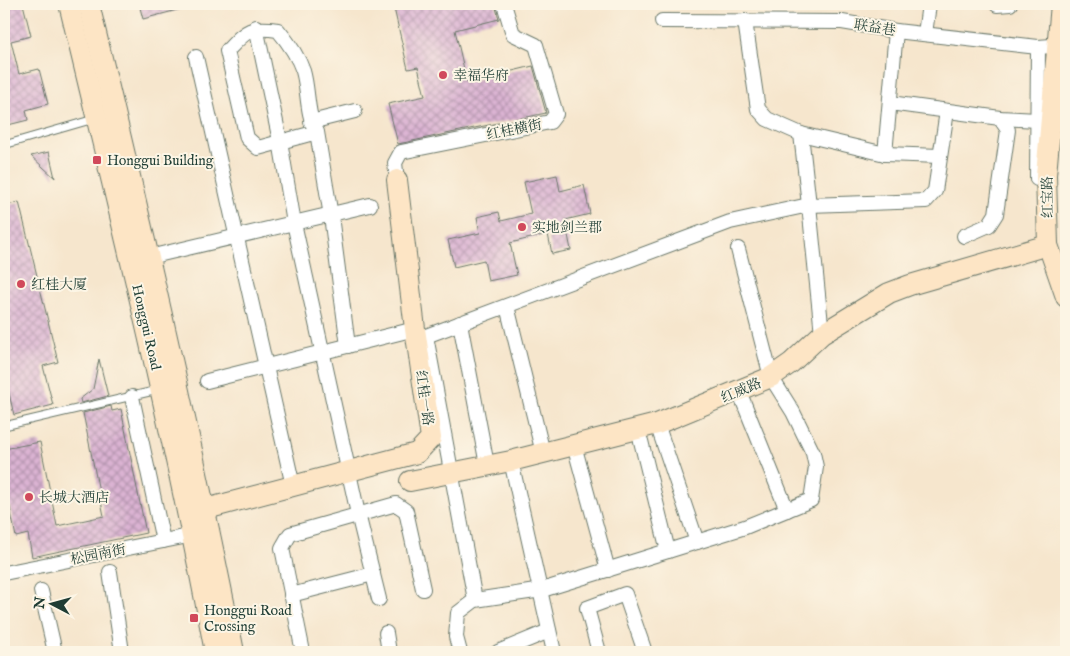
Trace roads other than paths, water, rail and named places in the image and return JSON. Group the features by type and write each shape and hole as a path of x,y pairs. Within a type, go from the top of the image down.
{"street":[{"name":"Honggui Road","path":"69,4 161,389 193,535 215,652"},
{"name":"Honggui Road","path":"89,4 150,257 206,509 234,652"},
{"name":"红桂横街","path":"397,180 395,163 401,152 550,122 556,114 536,45 513,34 504,4"},
{"path":"925,34 929,4"},
{"name":"红宝路","path":"1061,4 1054,46 1043,246 1066,297"},
{"path":"745,21 758,109 766,119 801,134 885,154 940,156"},
{"name":"联益巷","path":"662,22 842,22 925,34 1054,46"},
{"path":"256,27 280,141 294,223 350,470 358,514 380,599"},
{"path":"348,346 331,216 314,127 302,70 289,42 278,30 256,27 242,35 227,51 247,138 258,148 280,141 314,127 355,111"},
{"path":"885,154 896,30"},
{"path":"1043,246 1037,120 1054,46"},
{"path":"196,57 293,486"},
{"path":"890,103 1000,118 1037,120"},
{"path":"475,600 426,336 730,222 809,205 926,201 935,191 947,111"},
{"path":"964,236 989,225 996,214 1008,130 1000,118"},
{"path":"801,134 822,334"},
{"name":"红桂一路","path":"206,509 417,453 431,438 415,329 397,180"},
{"path":"150,257 331,216 370,205"},
{"name":"红威路","path":"410,481 511,461 657,424 771,377 791,363 822,334 889,293 910,285 1043,246"},
{"path":"460,652 456,638 458,613 475,600 542,590 769,519 811,500 816,467 813,453 771,377 738,249"},
{"path":"507,306 543,453"},
{"path":"460,324 487,465"},
{"path":"207,380 266,368 415,329"},
{"path":"739,391 787,510"},
{"path":"132,397 162,541"},
{"path":"657,424 697,542"},
{"path":"641,441 668,551"},
{"path":"574,445 608,570"},
{"path":"511,461 542,590 554,652"},
{"path":"303,652 282,548 290,534 396,504 406,511 423,589"},
{"name":"松园南街","path":"4,573 193,535"},
{"path":"110,572 122,652"},
{"path":"291,595 373,574"},
{"path":"41,591 55,652"},
{"path":"599,652 587,608 625,594 645,652"},
{"path":"498,652 549,631"},
{"path":"386,633 389,652"}],"lane":[{"path":"4,145 97,118"},
{"path":"4,426 161,389"}],"place":[{"name":"幸福华府","path":"443,75"},
{"name":"Honggui Building","path":"97,160"},
{"name":"实地剑兰郡","path":"522,227"},
{"name":"红桂大厦","path":"21,284"},
{"name":"长城大酒店","path":"29,497"},
{"name":"Honggui Road Crossing","path":"194,618"}]}
